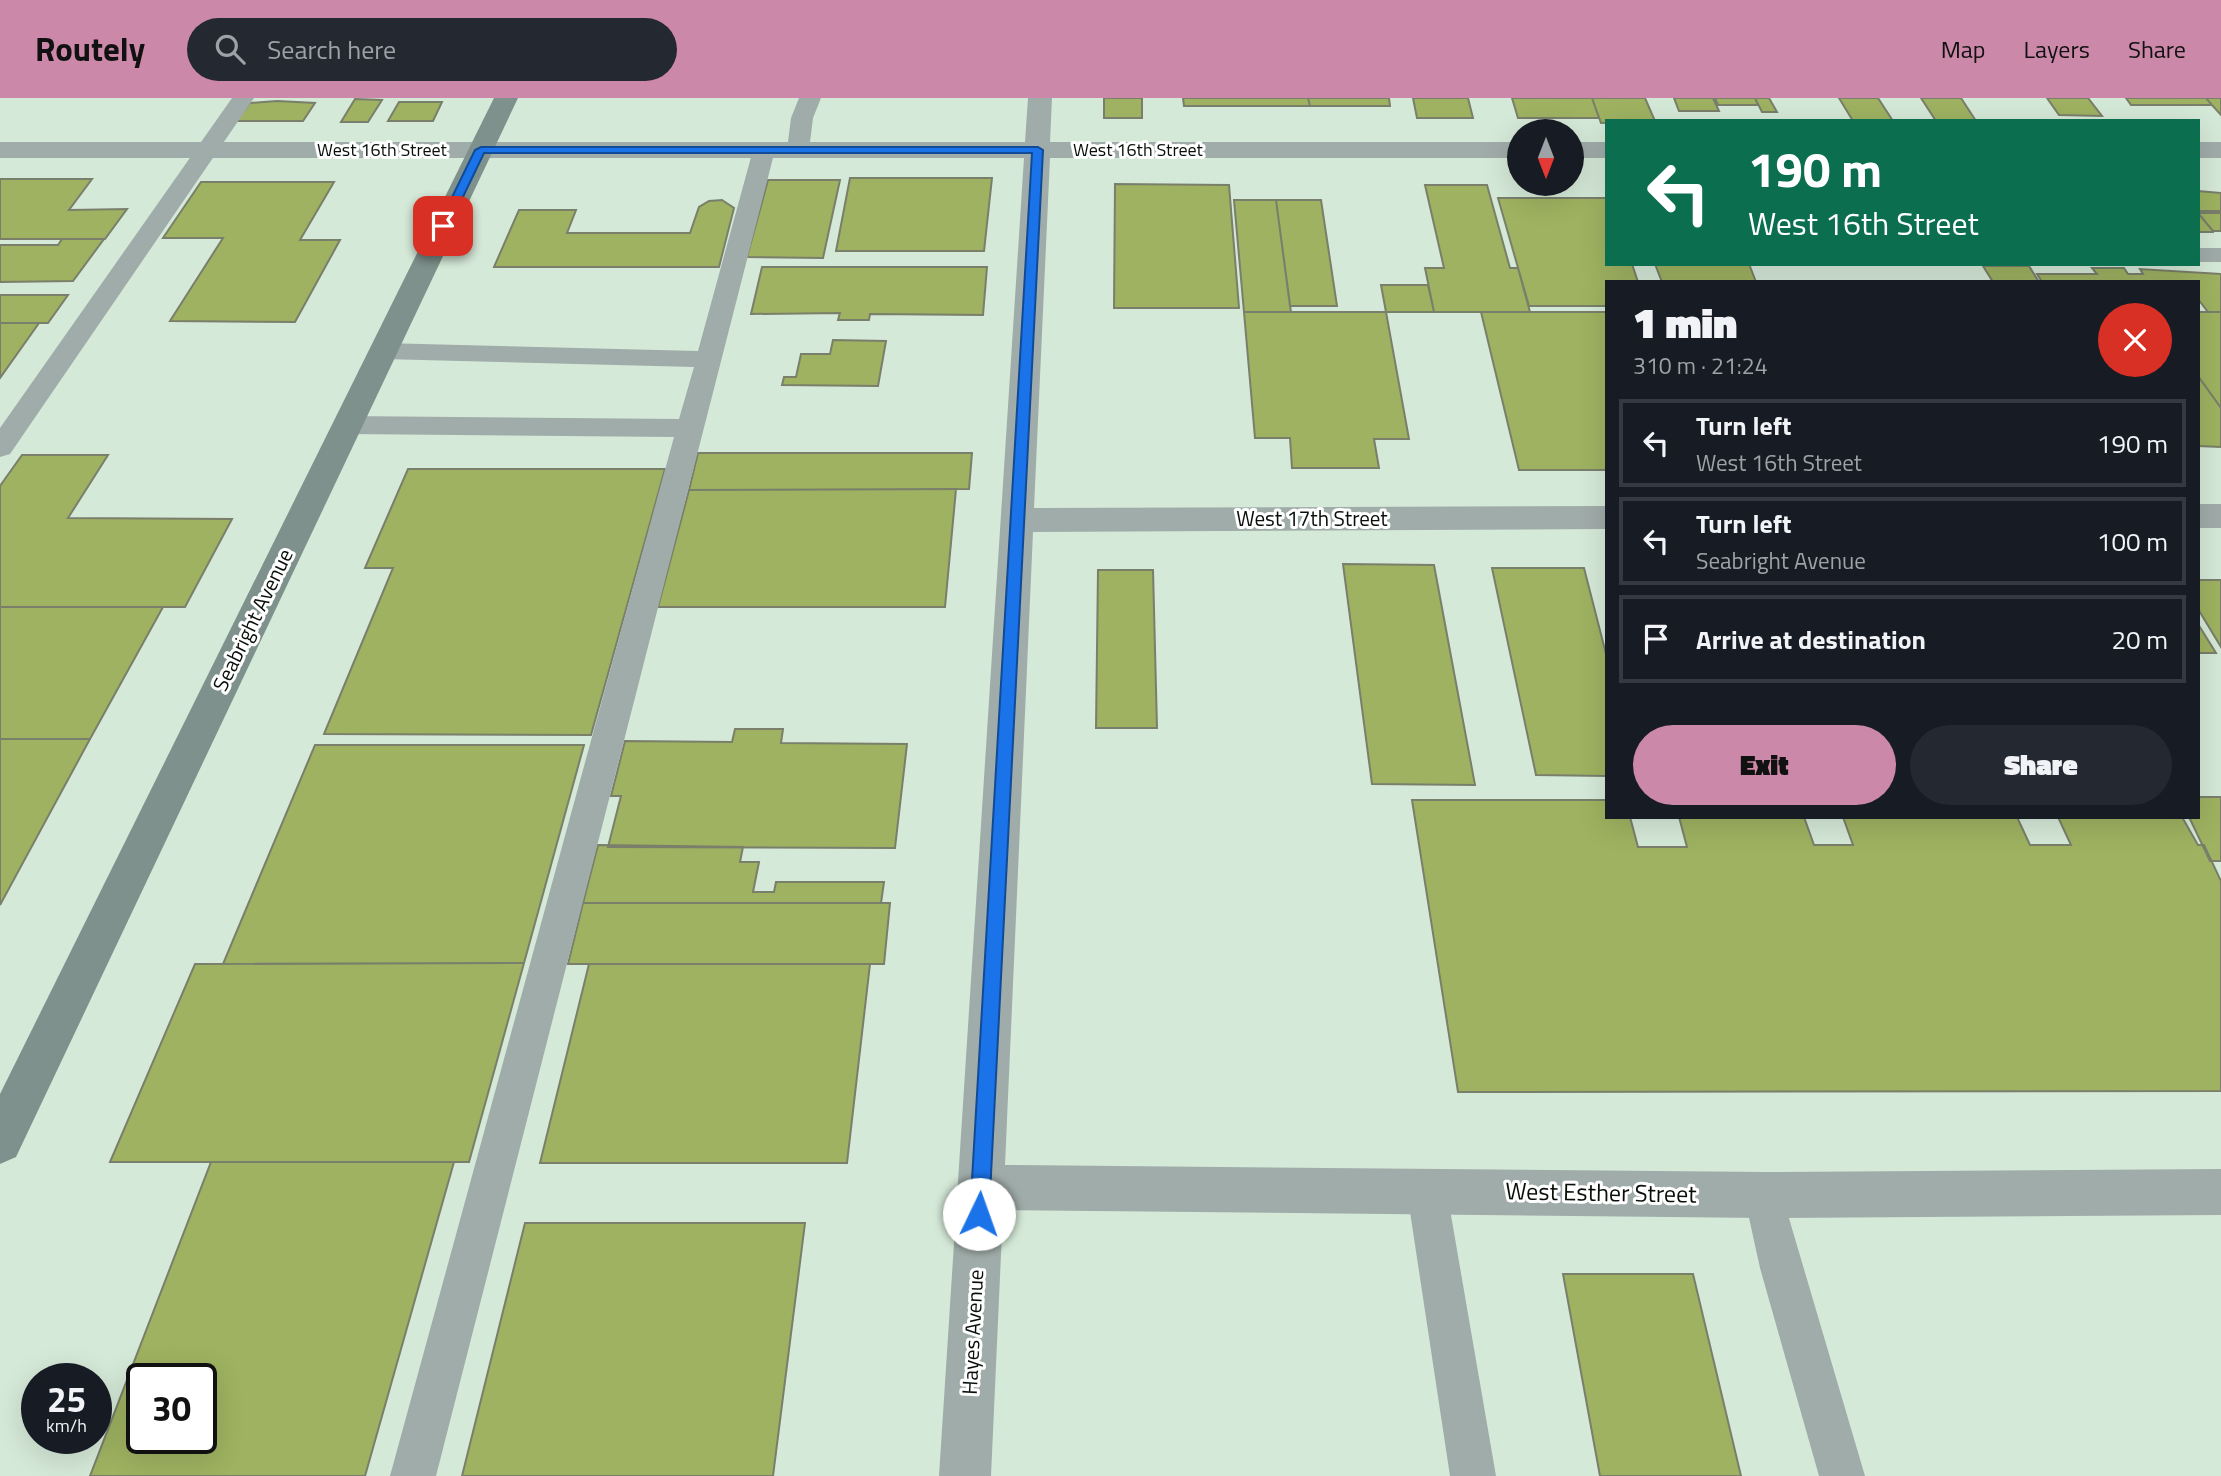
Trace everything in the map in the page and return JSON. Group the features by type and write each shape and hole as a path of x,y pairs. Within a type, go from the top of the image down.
{"street":[{"name":"Seabright Avenue","path":"0,1142 506,98"},
{"name":"Hayes Avenue","path":"965,1476 1040,98"},
{"name":"West 16th Street","path":"0,150 1507,150"},
{"path":"1584,150 1605,150"},
{"path":"2200,150 2221,150"},
{"path":"2200,516 2221,516"},
{"name":"West 17th Street","path":"1018,520 1605,518"},
{"name":"West Esther Street","path":"981,1187 1764,1195 2221,1192"}],"lane":[{"path":"0,448 243,98"},
{"path":"798,150 802,118 810,98"},
{"path":"413,1476 764,150"},
{"path":"2200,255 2221,255"},
{"path":"382,351 709,359"},
{"path":"347,425 690,428"},
{"path":"1427,1192 1474,1476"},
{"path":"1764,1195 1781,1268 1842,1476"}],"building":[{"path":"1104,98 1142,98 1142,118 1104,118"},
{"path":"1183,98 1308,98 1310,106 1184,106"},
{"path":"1308,98 1389,98 1390,106 1310,106"},
{"path":"1413,98 1468,98 1473,118 1417,118"},
{"path":"1512,98 1592,98 1599,118 1518,118"},
{"path":"1592,98 1645,98 1654,119 1605,119 1605,123 1601,123"},
{"path":"1674,98 1713,98 1719,111 1679,111"},
{"path":"1715,98 1755,98 1758,105 1718,105"},
{"path":"1755,98 1769,98 1777,112 1762,112"},
{"path":"1839,98 1878,98 1892,119 1852,119"},
{"path":"1921,98 1961,98 1975,119 1935,119"},
{"path":"2047,98 2088,98 2102,116 2059,115"},
{"path":"2126,98 2206,98 2212,105 2131,105"},
{"path":"2206,98 2221,98 2221,115 2212,105"},
{"path":"355,99 382,100 368,122 341,122"},
{"path":"399,102 442,102 433,121 388,121"},
{"path":"250,103 315,103 303,121 236,121"},
{"path":"850,178 992,178 984,251 836,251"},
{"path":"0,179 92,179 69,210 127,209 105,239 0,239"},
{"path":"768,180 840,180 823,258 747,257"},
{"path":"201,182 334,182 300,240 340,240 295,322 170,321 223,238 163,238"},
{"path":"1115,184 1229,185 1239,308 1114,308"},
{"path":"1425,185 1487,185 1510,268 1518,268 1530,312 1434,312 1425,268 1444,268"},
{"path":"2200,191 2221,193 2221,211 2200,211"},
{"path":"1498,198 1605,198 1605,266 1633,266 1637,280 1605,280 1605,306 1529,306"},
{"path":"722,200 734,208 719,267 494,267 519,210 576,210 567,233 690,233 699,207 709,201"},
{"path":"1234,200 1276,200 1291,312 1244,312"},
{"path":"1276,200 1321,200 1337,306 1290,306"},
{"path":"2200,213 2221,213 2221,231 2213,231"},
{"path":"2200,215 2213,231 2200,232"},
{"path":"62,239 104,239 73,281 0,282 0,245 58,245"},
{"path":"1656,266 1750,266 1755,280 1661,280"},
{"path":"1983,266 2029,266 2038,280 1992,280"},
{"path":"762,267 987,267 983,315 870,314 869,320 838,320 840,313 751,314"},
{"path":"2092,268 2124,268 2128,274 2143,274 2140,269 2221,274 2221,312 2208,312 2200,302 2200,280 2041,280 2037,274 2097,274"},
{"path":"1381,285 1428,285 1434,312 1386,312"},
{"path":"0,295 68,295 48,323 0,323"},
{"path":"1244,312 1386,312 1409,439 1374,439 1379,468 1292,468 1290,438 1255,438"},
{"path":"1481,312 1605,312 1605,470 1519,470"},
{"path":"2200,312 2221,312 2221,408 2200,379"},
{"path":"0,323 39,323 0,378"},
{"path":"833,340 886,341 878,386 782,385 784,377 796,377 801,354 830,354"},
{"path":"2200,379 2221,408 2221,447 2200,446"},
{"path":"698,453 972,453 969,489 689,490"},
{"path":"22,455 108,455 68,518 232,519 185,607 0,607 0,486"},
{"path":"408,469 665,469 591,735 324,734 393,568 365,568"},
{"path":"956,489 945,607 658,607 689,490"},
{"path":"1343,564 1434,565 1475,785 1372,784"},
{"path":"1492,568 1584,568 1605,650 1605,776 1536,775"},
{"path":"1098,570 1153,570 1157,728 1096,728"},
{"path":"2200,580 2221,580 2221,647 2200,612"},
{"path":"0,607 163,607 90,739 0,739"},
{"path":"2200,627 2216,653 2200,653"},
{"path":"735,729 783,729 781,743 907,744 895,848 608,847 621,796 611,796 625,741 732,742"},
{"path":"0,739 90,739 0,905"},
{"path":"315,745 584,745 524,963 223,964"},
{"path":"2200,797 2221,797 2221,861 2210,861 2190,819 2200,819"},
{"path":"1412,800 1605,800 1605,819 1631,819 1638,847 1687,847 1680,819 1805,819 1814,845 1853,845 1844,819 2018,819 2030,845 2071,845 2059,819 2183,819 2198,845 2204,845 2221,881 2221,1091 1458,1092"},
{"path":"598,845 743,847 740,862 759,862 753,892 774,892 776,882 884,882 881,903 583,903"},
{"path":"583,903 890,903 884,964 568,964"},
{"path":"524,963 469,1162 110,1162 195,964"},
{"path":"589,964 870,964 847,1163 540,1163"},
{"path":"211,1162 454,1162 365,1476 90,1476 98,1454 112,1454 112,1419 126,1383 126,1454 217,1454 217,1363 134,1363"},
{"path":"525,1223 805,1223 773,1476 462,1476"},
{"path":"1563,1274 1693,1274 1741,1476 1600,1476"}],"route":[{"path":"443,226 481,150 1038,150 979,1214"}]}
